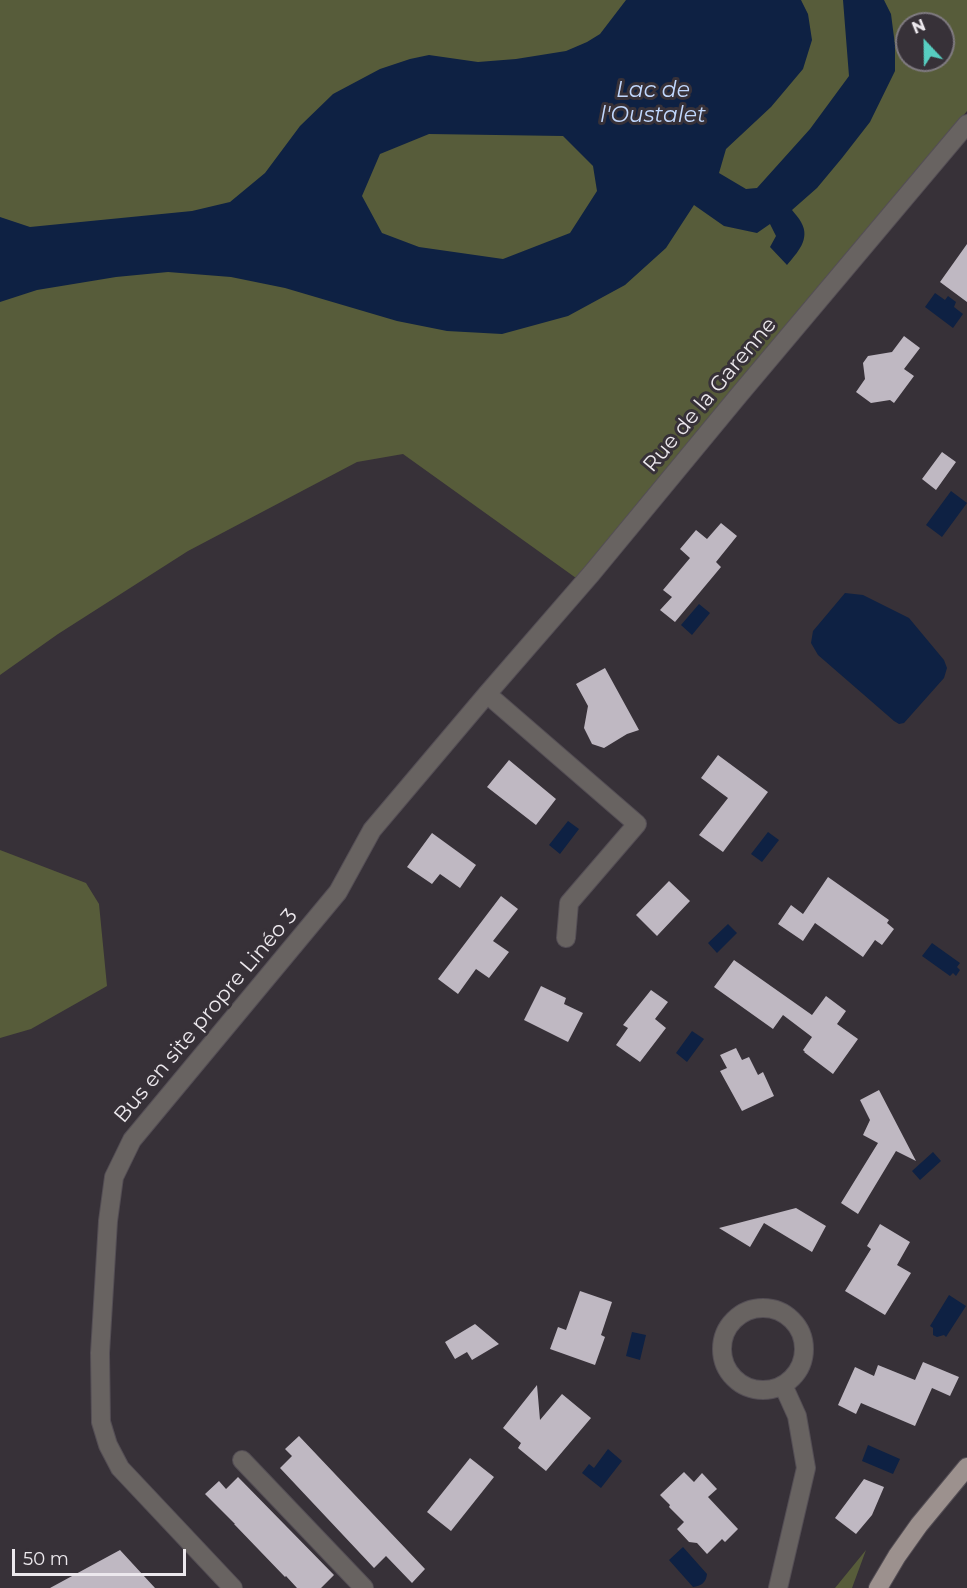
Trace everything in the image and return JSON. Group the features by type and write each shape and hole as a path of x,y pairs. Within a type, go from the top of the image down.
{"main road":[{"path":"878,1588 919,1525 967,1467"}],"street":[{"name":"Rue de la Garenne","path":"486,694 592,573 967,124"},
{"path":"486,694 637,824 569,903 566,938"},
{"name":"Bus en site propre Linéo 3","path":"232,1588 120,1468 108,1445 103,1429 100,1353 108,1221 114,1177 132,1140 338,892 372,830 486,694"},
{"path":"761,1308 775,1310 787,1315 797,1325 803,1338 805,1351 794,1377 783,1385 771,1390 758,1390 745,1386 726,1368 722,1355 727,1330 736,1318 747,1311 761,1308"},
{"path":"778,1588 806,1468 797,1416 783,1385"},
{"path":"242,1460 364,1588"}],"green space":[{"path":"0,0 967,0 967,111 576,578 403,454 357,462 188,551 58,634 0,675"},
{"path":"0,850 86,883 99,904 107,986 31,1029 0,1038"},
{"path":"866,1550 852,1588 835,1588"}],"water":[{"name":"Lac de l'Oustalet","path":"626,0 801,0 808,14 812,40 803,69 771,107 726,149 719,173 746,189 757,188 810,129 849,76 843,0 884,0 891,14 895,45 895,71 870,122 817,188 792,210 804,228 804,240 787,265 770,247 776,236 770,224 757,233 724,226 694,205 666,248 625,285 568,316 502,334 447,331 397,321 285,288 231,277 168,272 116,277 37,290 0,302 0,217 30,227 192,211 230,202 265,173 300,126 333,94 380,69 429,55 478,62 516,59 566,51 600,34","holes":["429,134 563,136 593,166 597,191 570,233 503,259 419,247 382,233 362,196 380,154"]},
{"path":"935,293 945,300 948,296 956,302 954,307 963,314 953,328 925,307"},
{"path":"951,491 967,503 942,537 926,525"},
{"path":"845,593 863,595 909,618 944,660 947,668 944,678 904,723 899,724 894,721 818,655 811,643 813,631"},
{"path":"699,604 710,613 692,635 681,625"},
{"path":"568,821 579,829 560,854 549,845"},
{"path":"768,832 779,840 762,862 751,854"},
{"path":"728,924 737,933 717,953 708,943"},
{"path":"932,943 960,963 957,967 960,970 956,976 953,973 950,976 922,956"},
{"path":"692,1031 704,1039 687,1062 676,1053"},
{"path":"933,1152 941,1161 920,1180 912,1171"},
{"path":"949,1295 966,1306 946,1337 944,1335 937,1337 933,1335 933,1328 930,1326"},
{"path":"632,1332 646,1335 640,1360 626,1356"},
{"path":"868,1445 900,1459 893,1474 862,1461"},
{"path":"608,1449 622,1461 601,1488 582,1473 589,1464 594,1468"},
{"path":"683,1547 707,1574 704,1582 698,1586 693,1587 669,1560"}],"building":[{"path":"967,244 967,302 940,282"},
{"path":"904,336 920,348 904,369 914,376 894,403 890,400 871,403 856,392 865,379 863,363 868,356 892,352"},
{"path":"942,452 956,462 936,490 922,479"},
{"path":"721,523 737,536 716,562 721,567 675,622 660,610 672,597 663,590 690,558 680,549 696,530 707,539"},
{"path":"605,668 639,730 627,734 604,748 592,744 584,728 588,706 576,684"},
{"path":"718,755 768,792 723,852 699,835 728,798 701,778"},
{"path":"509,760 556,799 536,825 487,787"},
{"path":"432,833 476,865 460,888 440,874 432,884 407,867"},
{"path":"828,877 889,920 887,923 894,929 882,945 875,940 863,957 815,923 803,941 778,924 791,905 803,914"},
{"path":"669,881 690,901 657,936 636,915"},
{"path":"501,896 518,909 493,941 509,952 489,978 476,969 458,994 438,979"},
{"path":"734,960 812,1015 826,996 846,1011 837,1024 858,1039 833,1074 804,1052 803,1050 812,1037 783,1015 773,1029 714,987"},
{"path":"541,986 566,998 564,1004 583,1013 568,1042 524,1020"},
{"path":"651,990 668,1002 655,1019 666,1028 640,1062 616,1045 628,1028 623,1025"},
{"path":"736,1048 742,1060 749,1057 758,1075 763,1072 774,1096 742,1111 720,1071 727,1068 720,1055"},
{"path":"879,1090 916,1161 896,1151 858,1214 841,1203 878,1143 863,1135 870,1120 860,1100"},
{"path":"796,1208 826,1226 812,1252 764,1223 750,1247 719,1228"},
{"path":"880,1224 910,1242 897,1265 911,1273 885,1315 845,1291 871,1249 867,1246"},
{"path":"580,1291 612,1302 601,1335 605,1337 595,1365 550,1349 558,1327 566,1330"},
{"path":"475,1324 499,1344 472,1360 467,1352 455,1359 445,1342"},
{"path":"923,1362 959,1377 950,1396 932,1388 915,1426 861,1403 856,1414 838,1405 855,1367 874,1376 878,1365 915,1380"},
{"path":"537,1385 540,1420 562,1394 591,1418 546,1471 518,1448 521,1443 503,1428"},
{"path":"299,1436 425,1569 412,1583 386,1556 374,1568 280,1468 292,1456 285,1449"},
{"path":"470,1458 494,1477 451,1531 427,1512"},
{"path":"684,1472 694,1482 702,1473 717,1489 708,1497 738,1529 725,1542 722,1539 707,1554 697,1543 689,1542 677,1529 684,1522 660,1495"},
{"path":"238,1477 334,1575 321,1588 297,1588 205,1494 219,1481 226,1489"},
{"path":"864,1479 884,1487 872,1515 856,1534 835,1518"},
{"path":"120,1550 155,1588 50,1588"}]}
